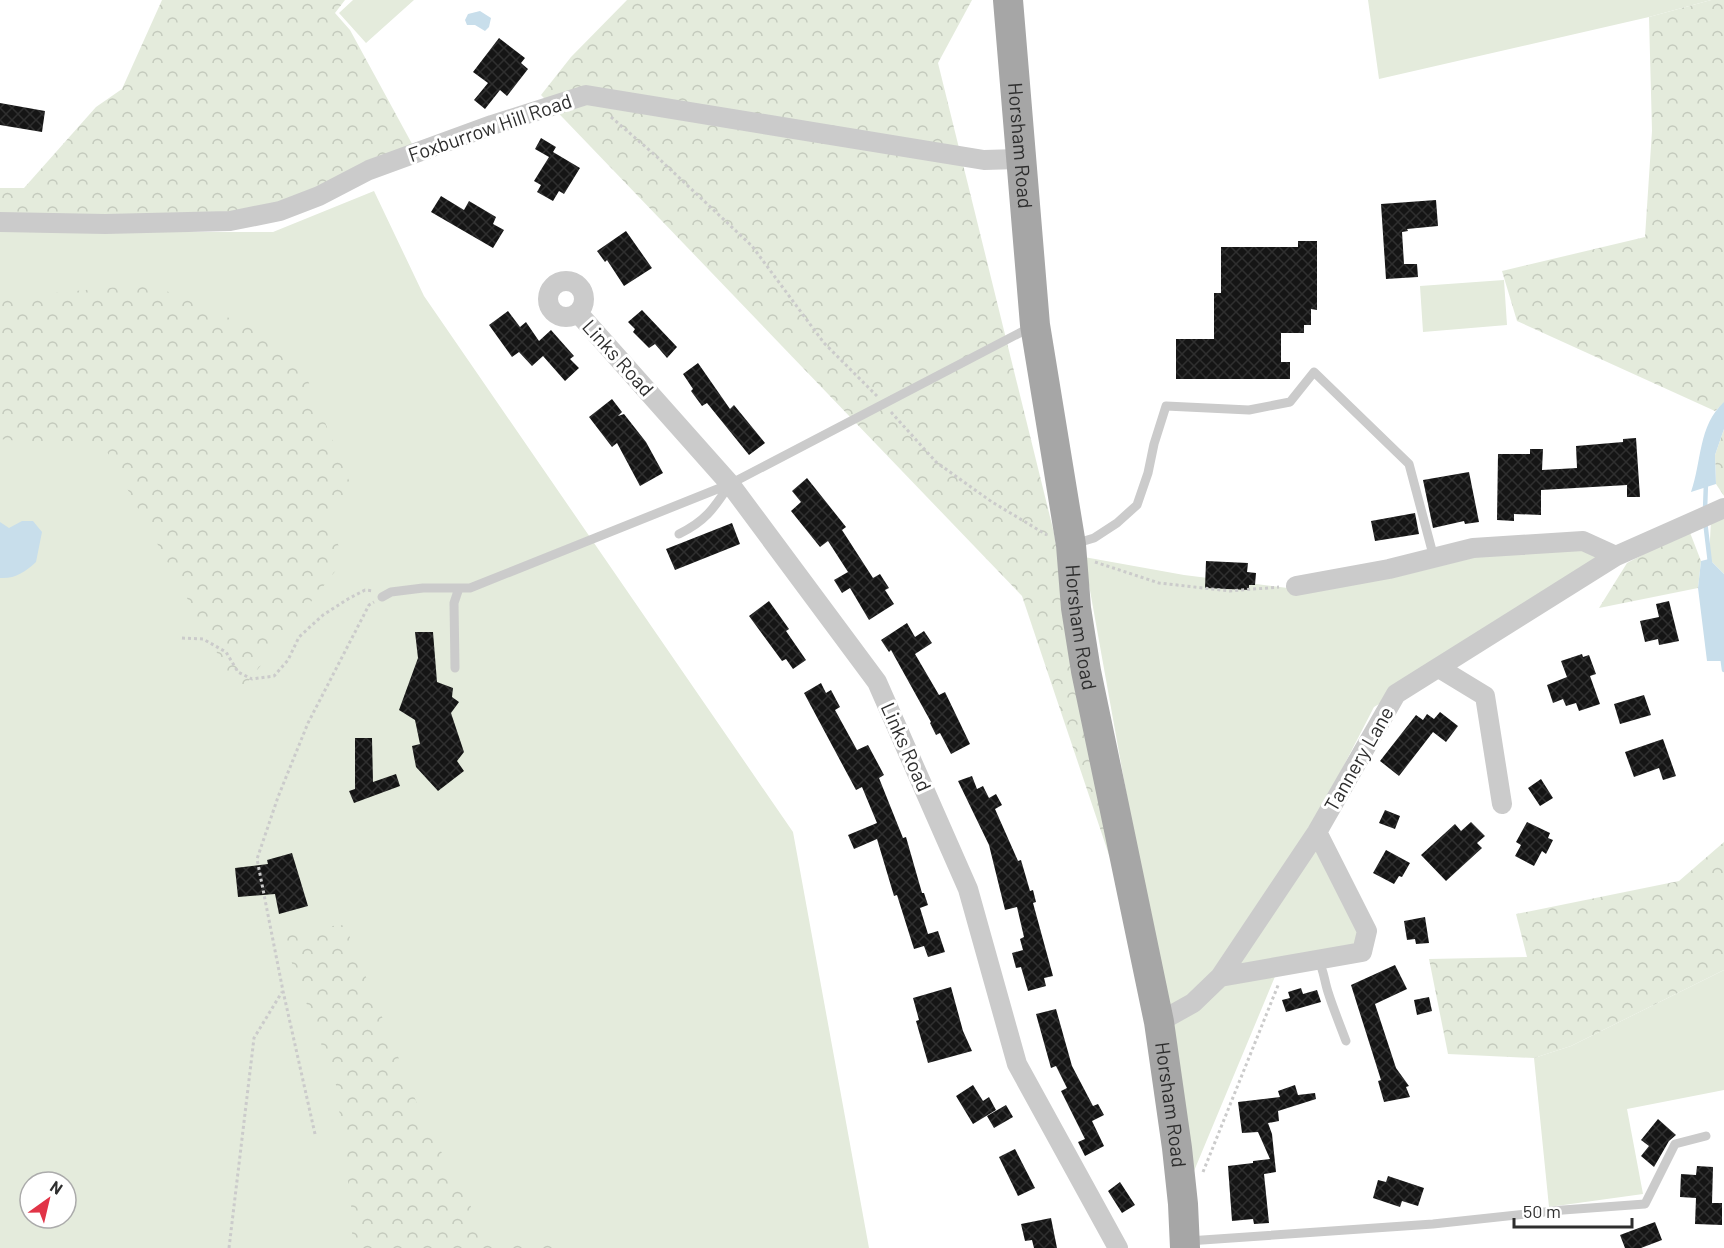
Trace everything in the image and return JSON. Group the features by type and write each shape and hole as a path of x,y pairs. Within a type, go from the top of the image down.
{"main road":[{"name":"Horsham Road","path":"1008,0 1035,325 1071,549 1076,608 1086,671 1159,1022 1177,1148 1185,1245"}],"street":[{"name":"Foxburrow Hill Road","path":"0,222 105,224 231,221 280,211 320,196 369,170 492,125 586,95 984,160 1022,159"},
{"name":"Links Road","path":"578,313 730,484 877,682 968,889 1017,1064 1118,1248"},
{"name":"Tannery Lane","path":"1159,1022 1193,1003 1220,977 1317,832 1396,694 1616,556 1720,510"},
{"path":"1296,586 1389,569 1473,548 1583,541 1616,556"},
{"path":"1439,668 1485,696 1502,804"},
{"path":"1220,977 1362,952 1367,931 1317,832"}],"lane":[{"path":"387,595 423,588 470,588 730,484 1035,325"},
{"path":"1071,549 1118,523 1137,505 1166,406 1250,410 1290,402 1314,372 1409,464 1434,558"},
{"path":"679,534 705,519 730,484"},
{"path":"455,668 454,603 459,588"},
{"path":"1318,960 1324,971 1326,988 1346,1041"},
{"path":"1185,1245 1645,1204 1675,1144 1706,1136"}],"path":[{"path":"586,95 655,155 752,246 824,343 883,403 936,462 992,502 1071,549 1158,583 1230,591 1296,586"},
{"path":"182,638 203,639 226,652 238,672 252,679 274,676 288,660 299,637 323,615 348,598 365,590 387,595"},
{"path":"315,1134 283,991 257,859 278,797 308,723 369,604 387,595"},
{"path":"1203,1173 1287,965"},
{"path":"229,1248 254,1038 283,991"}],"green space":[{"path":"162,0 345,0 335,13 350,30 417,153 230,221 0,222 0,188 24,188 96,107 122,89"},
{"path":"353,0 414,0 366,43 339,13"},
{"path":"627,0 972,0 938,63 1054,533 1110,858 1022,596 541,95 571,57"},
{"path":"1368,0 1711,0 1649,17 1379,79"},
{"path":"1711,0 1724,0 1724,403 1715,411 1517,321 1502,271 1645,237 1652,131 1649,17"},
{"path":"374,191 424,296 793,832 869,1248 0,1248 0,232 273,232"},
{"path":"1504,280 1507,325 1423,332 1420,286"},
{"path":"150,284 257,330 304,371 352,488 328,518 344,560 239,693 106,450 0,439 0,298"},
{"path":"1724,429 1724,496 1716,484 1715,455"},
{"path":"1724,516 1724,574 1709,559 1711,520"},
{"path":"1689,530 1701,561 1698,588 1599,608 1627,563"},
{"path":"1585,535 1623,558 1374,707 1311,829 1364,941 1279,967 1194,1171 1084,557 1184,575 1311,591 1449,551"},
{"path":"1724,842 1724,970 1571,1046 1534,1058 1448,1054 1429,959 1527,957 1516,914 1679,881"},
{"path":"345,925 422,1116 491,1244 567,1239 567,1248 351,1248 353,1221 336,1085 280,930"},
{"path":"1724,970 1724,1090 1627,1109 1643,1194 1549,1207 1534,1058 1571,1046"}],"water":[{"path":"480,11 491,18 489,27 485,31 475,25 467,25 465,20 468,14"},
{"path":"1724,402 1724,429 1715,455 1716,484 1691,492 1709,422"},
{"path":"22,521 33,521 42,532 36,562 20,574 0,578 0,522 9,528"},
{"path":"1709,559 1724,574 1724,661 1707,661 1698,588 1701,561"}],"building":[{"path":"499,38 525,58 521,63 528,69 507,96 500,90 485,109 474,100 488,83 473,72"},
{"path":"0,103 45,111 42,132 0,125"},
{"path":"541,138 556,147 553,152 580,168 564,194 559,191 553,201 537,192 541,185 534,181 549,157 535,149"},
{"path":"441,196 464,210 469,201 496,217 493,224 504,230 493,248 431,212"},
{"path":"1436,200 1438,226 1407,229 1408,231 1402,232 1404,264 1417,264 1418,277 1386,279 1381,204"},
{"path":"626,231 652,268 624,286 607,260 605,262 597,251"},
{"path":"1298,241 1317,241 1317,310 1311,309 1311,325 1304,325 1304,333 1281,333 1281,362 1290,362 1290,379 1176,379 1176,339 1214,339 1214,293 1221,293 1221,247 1298,247"},
{"path":"642,310 677,347 667,358 655,344 649,348 633,332 635,329 628,322"},
{"path":"508,311 520,327 526,322 539,341 551,330 574,356 570,359 579,368 565,381 543,356 532,366 519,352 512,357 489,325"},
{"path":"698,363 730,409 734,405 765,443 749,455 707,403 702,406 691,391 693,389 683,374"},
{"path":"612,399 622,412 618,416 624,414 646,442 663,473 640,486 617,443 612,447 589,417"},
{"path":"1636,438 1640,497 1627,497 1627,485 1541,490 1541,515 1514,514 1514,521 1497,520 1498,454 1530,454 1530,449 1543,449 1542,470 1577,468 1576,446 1623,442 1623,439"},
{"path":"1469,472 1479,522 1465,524 1464,521 1433,528 1423,480"},
{"path":"807,478 846,527 842,530 873,578 880,574 889,588 885,590 894,604 869,620 850,588 842,593 834,580 848,572 828,541 820,547 791,511 801,502 792,491"},
{"path":"1415,513 1419,534 1375,541 1371,521"},
{"path":"732,523 740,544 675,570 666,549"},
{"path":"1206,561 1248,563 1247,572 1256,573 1255,585 1249,585 1249,590 1205,588"},
{"path":"769,601 789,629 786,631 806,660 793,669 786,659 782,661 749,616"},
{"path":"1669,601 1679,641 1659,645 1658,639 1645,642 1640,621 1659,617 1656,604"},
{"path":"907,623 915,637 924,631 932,643 915,654 939,695 945,692 970,744 951,754 940,733 936,735 891,650 889,652 881,640"},
{"path":"415,632 433,632 437,682 453,688 452,697 459,702 451,713 464,752 457,761 464,771 438,791 416,767 412,746 420,744 415,720 399,710 418,658"},
{"path":"1582,654 1583,657 1589,655 1596,674 1590,676 1600,704 1579,711 1576,703 1566,706 1563,699 1553,703 1547,685 1567,677 1561,661"},
{"path":"821,683 826,693 831,690 840,707 835,710 857,750 868,745 884,775 879,778 903,838 906,837 922,893 928,905 920,908 928,934 938,931 945,952 928,957 924,946 914,949 897,895 894,896 877,839 854,849 848,835 877,823 862,787 856,790 804,693"},
{"path":"1644,695 1651,715 1620,724 1614,704"},
{"path":"1440,712 1458,726 1446,742 1433,732 1399,776 1380,761 1416,715 1423,720 1427,714 1434,719"},
{"path":"355,738 372,738 373,782 396,774 400,786 354,803 349,791 355,789"},
{"path":"1663,739 1676,776 1663,780 1659,768 1634,777 1625,752"},
{"path":"972,776 977,789 983,786 989,798 996,794 1002,805 995,809 1018,861 1021,860 1030,891 1033,890 1036,902 1033,903 1053,976 1044,978 1046,986 1028,991 1021,967 1016,968 1012,953 1023,950 1020,939 1024,937 1017,907 1005,910 989,845 958,781"},
{"path":"1541,779 1553,798 1540,806 1528,788"},
{"path":"1385,810 1400,816 1395,829 1379,823"},
{"path":"1471,822 1485,836 1477,843 1482,848 1446,881 1421,855 1455,824 1461,831"},
{"path":"1527,822 1550,833 1548,838 1553,840 1546,854 1542,851 1534,866 1515,856 1521,845 1516,842"},
{"path":"1386,850 1410,863 1402,877 1399,876 1394,884 1373,873"},
{"path":"292,853 308,906 279,914 275,894 238,897 235,868 268,864 267,860"},
{"path":"1425,917 1429,943 1416,944 1415,939 1407,940 1404,921"},
{"path":"1395,965 1407,989 1375,1004 1396,1068 1409,1086 1406,1087 1410,1097 1384,1102 1378,1081 1381,1080 1351,985"},
{"path":"951,987 963,1031 972,1051 928,1063 916,1021 919,1020 913,998"},
{"path":"1301,988 1303,994 1317,990 1321,1002 1286,1012 1282,1000 1290,998 1288,992"},
{"path":"1429,997 1432,1011 1417,1015 1414,1000"},
{"path":"1056,1009 1072,1066 1093,1106 1098,1104 1104,1115 1092,1121 1104,1146 1085,1156 1078,1142 1085,1139 1061,1091 1067,1088 1056,1066 1051,1068 1036,1014"},
{"path":"973,1085 983,1101 989,1097 996,1110 973,1124 956,1096"},
{"path":"1295,1085 1298,1095 1315,1093 1316,1099 1278,1111 1279,1121 1268,1123 1272,1134 1276,1172 1264,1174 1269,1223 1254,1224 1253,1219 1232,1221 1228,1166 1270,1159 1258,1132 1242,1133 1238,1102 1280,1097 1278,1091"},
{"path":"1006,1105 1013,1117 994,1128 987,1116"},
{"path":"1658,1119 1676,1135 1669,1141 1654,1167 1641,1156 1649,1146 1641,1140"},
{"path":"1015,1149 1035,1188 1018,1196 999,1157"},
{"path":"1697,1166 1713,1167 1712,1203 1722,1203 1722,1225 1695,1224 1696,1198 1680,1197 1681,1174 1696,1175"},
{"path":"1388,1176 1424,1188 1418,1206 1402,1201 1400,1207 1373,1198 1378,1180 1386,1182"},
{"path":"1120,1182 1135,1205 1122,1213 1108,1191"},
{"path":"1051,1218 1057,1248 1034,1248 1032,1240 1025,1241 1021,1224"},
{"path":"1655,1222 1662,1240 1641,1248 1625,1248 1620,1235"}],"waterway":[{"path":"1705,510 1706,482"},
{"path":"1705,521 1710,563"},
{"path":"1722,655 1724,670"}]}
